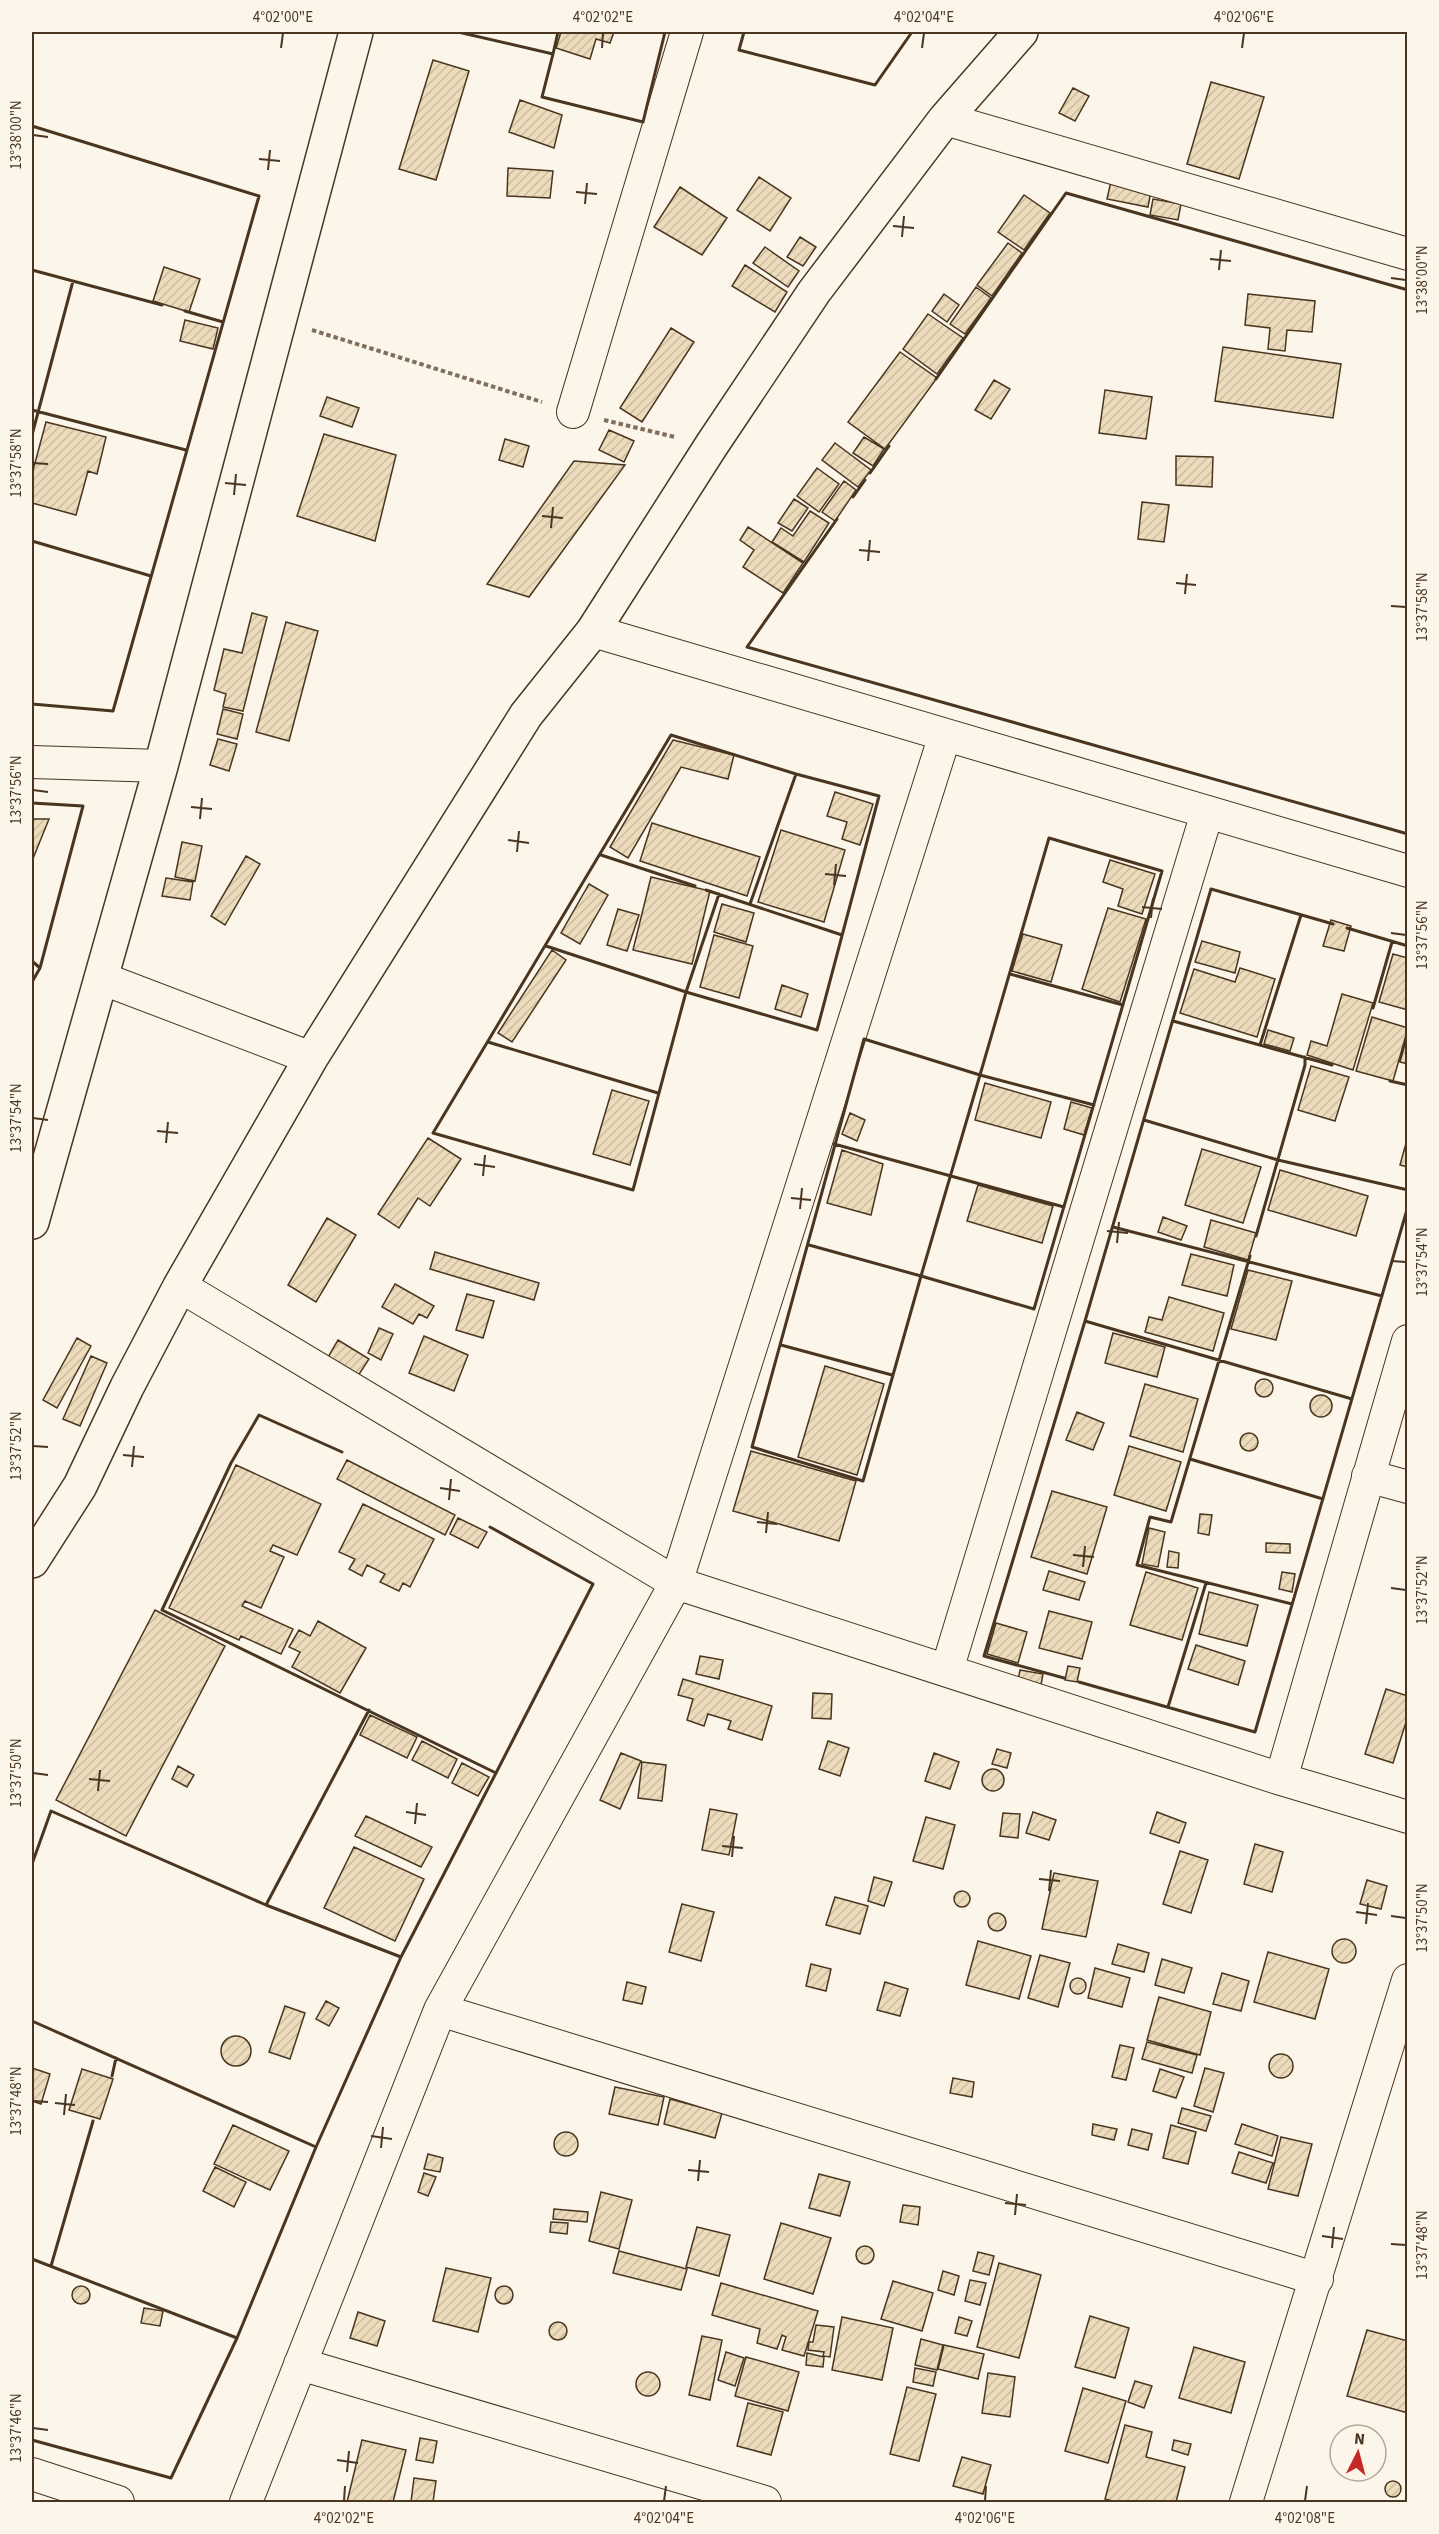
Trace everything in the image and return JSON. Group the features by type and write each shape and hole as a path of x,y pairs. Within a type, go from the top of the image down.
{"main road":[{"path":"32,1222 161,766 356,32"},
{"path":"32,1561 80,1486 127,1387 180,1286 311,1058 526,715 593,631 711,446 814,292 945,119 1020,32"}],"street":[{"path":"573,412 687,32"},
{"path":"945,119 1407,254"},
{"path":"593,631 1407,871"},
{"path":"246,2502 440,2010 676,1583 945,735"},
{"path":"32,762 161,766"},
{"path":"947,1670 1207,813"},
{"path":"101,978 311,1058"},
{"path":"180,1286 676,1583 1281,1779 1407,1817"},
{"path":"1281,1779 1407,1341"},
{"path":"1368,1476 1407,1487"},
{"path":"1246,2502 1317,2279 1407,1980"},
{"path":"440,2010 1317,2279"},
{"path":"300,2364 686,2491 765,2502"},
{"path":"32,2474 117,2502"}],"path":[{"path":"280,319 573,412 711,446"}],"building":[{"path":"561,32 614,32 610,43 596,39 590,59 556,48"},
{"path":"433,60 469,71 436,180 399,169"},
{"path":"1211,82 1264,97 1239,179 1187,164"},
{"path":"1073,88 1089,96 1075,121 1059,113"},
{"path":"520,100 562,115 554,148 509,132"},
{"path":"508,168 553,171 550,198 507,196"},
{"path":"759,177 791,198 770,231 737,210"},
{"path":"1112,177 1152,185 1148,207 1107,199"},
{"path":"680,187 727,218 702,255 654,227"},
{"path":"1024,195 1050,213 1024,250 998,232"},
{"path":"1153,199 1181,204 1178,220 1150,215"},
{"path":"800,237 816,247 803,266 787,257"},
{"path":"1008,243 1022,253 992,296 977,285"},
{"path":"765,247 799,271 788,287 753,263"},
{"path":"745,265 787,292 775,312 732,286"},
{"path":"164,267 200,279 189,312 153,301"},
{"path":"976,287 991,298 965,334 950,324"},
{"path":"944,294 959,305 947,322 932,311"},
{"path":"1248,294 1315,301 1312,332 1287,330 1285,351 1268,349 1270,328 1245,325"},
{"path":"928,314 963,338 937,374 903,349"},
{"path":"185,320 218,328 213,349 180,341"},
{"path":"671,328 694,342 642,422 620,408"},
{"path":"1223,347 1341,364 1333,418 1215,401"},
{"path":"900,352 937,378 885,449 848,422"},
{"path":"994,380 1010,389 991,419 975,410"},
{"path":"1105,390 1152,397 1146,439 1099,433"},
{"path":"327,397 359,408 352,427 320,416"},
{"path":"46,422 106,437 97,474 88,471 76,515 32,503 32,474"},
{"path":"609,430 634,441 624,462 599,450"},
{"path":"324,434 396,455 375,541 297,516"},
{"path":"864,437 884,449 873,466 853,453"},
{"path":"505,439 529,446 523,467 499,460"},
{"path":"835,443 871,470 858,487 822,460"},
{"path":"1176,456 1213,457 1212,487 1176,485"},
{"path":"574,461 625,465 529,597 487,584"},
{"path":"817,468 839,484 819,512 797,496"},
{"path":"844,481 856,490 835,521 822,512"},
{"path":"794,499 808,508 792,531 778,523"},
{"path":"1142,502 1169,505 1164,542 1138,539"},
{"path":"810,511 829,523 804,562 772,542 781,528 793,536"},
{"path":"748,527 803,563 783,593 743,567 754,550 740,540"},
{"path":"252,613 267,617 243,711 223,707 226,694 214,690 224,649 242,653"},
{"path":"286,622 318,631 289,741 256,732"},
{"path":"223,709 243,714 237,739 217,734"},
{"path":"218,739 237,744 229,771 210,765"},
{"path":"673,740 734,755 728,779 681,767 628,858 610,847"},
{"path":"835,792 873,804 860,845 842,839 847,822 827,816"},
{"path":"32,819 49,819 32,861"},
{"path":"652,823 760,857 747,896 640,861"},
{"path":"781,830 845,850 824,922 758,902"},
{"path":"182,842 202,846 195,881 175,877"},
{"path":"246,856 260,864 225,925 211,916"},
{"path":"1110,860 1155,874 1142,914 1118,906 1123,889 1103,882"},
{"path":"651,877 710,891 692,964 633,950"},
{"path":"166,878 193,882 190,900 162,896"},
{"path":"589,884 608,895 580,944 561,933"},
{"path":"722,904 754,913 746,942 714,932"},
{"path":"1108,908 1146,919 1120,1002 1082,989"},
{"path":"618,909 639,915 627,951 607,945"},
{"path":"1331,920 1351,926 1344,951 1323,946"},
{"path":"1023,934 1062,945 1051,982 1012,971"},
{"path":"714,935 753,946 739,998 700,987"},
{"path":"1202,941 1240,952 1235,973 1195,962"},
{"path":"552,950 566,960 512,1042 498,1033"},
{"path":"1393,954 1408,958 1408,1010 1379,1002"},
{"path":"1240,968 1275,979 1257,1037 1180,1013 1194,969 1235,982"},
{"path":"782,985 808,994 801,1017 775,1009"},
{"path":"1342,994 1373,1003 1353,1070 1307,1055 1311,1041 1327,1046"},
{"path":"1372,1017 1408,1028 1393,1081 1356,1071"},
{"path":"1268,1030 1294,1038 1290,1051 1264,1044"},
{"path":"1408,1033 1408,1064 1400,1062"},
{"path":"1311,1066 1349,1077 1335,1121 1298,1110"},
{"path":"985,1083 1051,1102 1041,1138 975,1120"},
{"path":"612,1090 649,1101 630,1165 593,1154"},
{"path":"1071,1102 1092,1108 1084,1135 1064,1129"},
{"path":"850,1113 865,1120 857,1141 842,1134"},
{"path":"1408,1136 1408,1167 1400,1165"},
{"path":"428,1138 461,1159 430,1206 418,1198 399,1228 378,1214"},
{"path":"1202,1149 1261,1167 1243,1223 1185,1205"},
{"path":"842,1150 883,1164 871,1215 827,1203"},
{"path":"1280,1170 1368,1196 1356,1236 1268,1210"},
{"path":"978,1185 1053,1206 1042,1243 967,1221"},
{"path":"1163,1217 1187,1226 1181,1240 1158,1232"},
{"path":"327,1218 356,1235 316,1302 288,1285"},
{"path":"1211,1220 1256,1233 1248,1260 1204,1247"},
{"path":"435,1252 539,1283 534,1300 430,1269"},
{"path":"1191,1254 1234,1265 1227,1296 1182,1285"},
{"path":"1248,1270 1292,1281 1276,1340 1231,1329"},
{"path":"395,1284 434,1306 427,1318 419,1314 413,1324 382,1307"},
{"path":"467,1294 494,1301 483,1338 456,1330"},
{"path":"1169,1297 1224,1313 1213,1351 1145,1332 1149,1317 1162,1320"},
{"path":"379,1328 393,1334 381,1360 368,1353"},
{"path":"1113,1333 1165,1347 1157,1377 1105,1363"},
{"path":"424,1336 468,1355 454,1391 409,1373"},
{"path":"77,1338 91,1346 57,1408 43,1400"},
{"path":"338,1340 369,1359 354,1382 324,1364"},
{"path":"91,1356 107,1363 80,1426 63,1419"},
{"path":"825,1366 884,1384 857,1475 798,1457"},
{"path":"1264,1379 1270,1382 1273,1388 1270,1394 1264,1397 1258,1394 1255,1388 1258,1382"},
{"path":"1145,1384 1198,1399 1183,1452 1130,1436"},
{"path":"1321,1395 1329,1398 1332,1406 1329,1414 1321,1417 1313,1414 1310,1406 1313,1398"},
{"path":"1077,1412 1104,1423 1093,1450 1066,1440"},
{"path":"1249,1433 1255,1436 1258,1442 1255,1448 1249,1451 1243,1448 1240,1442 1243,1436"},
{"path":"1129,1446 1181,1462 1166,1511 1114,1495"},
{"path":"751,1451 856,1481 839,1541 733,1511"},
{"path":"347,1460 455,1515 445,1535 337,1479"},
{"path":"236,1465 321,1504 297,1555 273,1545 270,1551 284,1557 261,1608 245,1601 242,1606 293,1629 281,1654 241,1636 239,1640 169,1608"},
{"path":"1052,1491 1107,1507 1087,1574 1031,1557"},
{"path":"363,1504 434,1539 410,1587 403,1583 399,1591 380,1582 385,1574 367,1565 362,1576 349,1569 355,1559 339,1552"},
{"path":"1200,1514 1212,1515 1209,1535 1198,1533"},
{"path":"458,1518 487,1532 478,1548 450,1534"},
{"path":"1149,1528 1165,1532 1158,1567 1142,1564"},
{"path":"1266,1543 1290,1544 1290,1553 1266,1552"},
{"path":"1169,1551 1179,1553 1178,1568 1167,1567"},
{"path":"1049,1571 1085,1582 1079,1600 1043,1590"},
{"path":"1146,1572 1198,1588 1182,1640 1130,1625"},
{"path":"1282,1572 1295,1574 1292,1592 1279,1589"},
{"path":"1209,1592 1258,1605 1247,1646 1199,1634"},
{"path":"155,1610 225,1646 126,1836 56,1800"},
{"path":"1049,1611 1092,1622 1082,1659 1039,1648"},
{"path":"318,1621 366,1648 340,1693 292,1667 300,1652 289,1647 299,1630 310,1636"},
{"path":"996,1623 1027,1632 1018,1663 987,1654"},
{"path":"1196,1645 1245,1661 1238,1685 1188,1669"},
{"path":"700,1656 723,1660 719,1679 696,1674"},
{"path":"1068,1666 1080,1668 1077,1682 1065,1680"},
{"path":"1020,1670 1043,1674 1040,1690 1017,1685"},
{"path":"683,1679 772,1706 762,1740 728,1729 731,1721 708,1714 704,1726 687,1720 693,1699 678,1695"},
{"path":"1386,1689 1408,1696 1408,1716 1393,1763 1365,1754"},
{"path":"813,1693 832,1694 831,1719 812,1718"},
{"path":"370,1715 417,1737 407,1758 360,1735"},
{"path":"422,1741 457,1759 448,1778 412,1760"},
{"path":"828,1741 849,1748 840,1776 819,1769"},
{"path":"997,1749 1011,1753 1007,1768 992,1764"},
{"path":"621,1753 641,1761 620,1809 600,1800"},
{"path":"934,1753 959,1762 950,1789 925,1781"},
{"path":"642,1762 666,1765 662,1801 638,1798"},
{"path":"462,1763 489,1777 478,1796 452,1783"},
{"path":"178,1766 194,1775 187,1787 172,1779"},
{"path":"993,1769 1001,1772 1004,1780 1001,1788 993,1791 985,1788 982,1780 985,1772"},
{"path":"710,1809 737,1814 729,1855 702,1850"},
{"path":"1033,1812 1056,1820 1049,1840 1026,1833"},
{"path":"1157,1812 1186,1823 1179,1843 1150,1833"},
{"path":"1003,1813 1020,1814 1018,1838 1000,1836"},
{"path":"366,1816 432,1847 421,1867 355,1836"},
{"path":"926,1817 955,1825 943,1869 913,1861"},
{"path":"1255,1844 1283,1852 1272,1892 1244,1884"},
{"path":"354,1847 424,1879 395,1941 324,1908"},
{"path":"1180,1851 1208,1860 1191,1913 1163,1904"},
{"path":"1054,1873 1098,1881 1086,1937 1042,1929"},
{"path":"874,1877 892,1882 884,1906 868,1901"},
{"path":"1367,1880 1387,1886 1381,1909 1360,1904"},
{"path":"962,1891 968,1893 970,1899 968,1905 962,1907 956,1905 954,1899 956,1893"},
{"path":"835,1897 868,1906 860,1934 826,1925"},
{"path":"682,1904 714,1912 701,1961 669,1952"},
{"path":"997,1913 1003,1916 1006,1922 1003,1928 997,1931 991,1928 988,1922 991,1916"},
{"path":"1344,1939 1353,1942 1356,1951 1353,1960 1344,1963 1335,1960 1332,1951 1335,1942"},
{"path":"978,1941 1031,1956 1019,1999 966,1985"},
{"path":"1118,1944 1149,1953 1144,1972 1112,1964"},
{"path":"1268,1952 1329,1969 1315,2019 1254,2002"},
{"path":"1040,1955 1070,1963 1058,2007 1028,1998"},
{"path":"1162,1959 1192,1968 1184,1993 1155,1985"},
{"path":"811,1964 831,1969 826,1991 806,1986"},
{"path":"1095,1968 1130,1978 1122,2007 1088,1998"},
{"path":"1222,1973 1249,1981 1241,2011 1213,2004"},
{"path":"1078,1978 1084,1980 1086,1986 1084,1992 1078,1994 1072,1992 1070,1986 1072,1980"},
{"path":"627,1982 646,1987 642,2004 623,2000"},
{"path":"885,1982 908,1989 900,2016 877,2010"},
{"path":"1159,1997 1211,2012 1200,2055 1147,2040"},
{"path":"326,2001 339,2008 329,2026 316,2019"},
{"path":"285,2006 305,2013 290,2059 269,2052"},
{"path":"236,2036 247,2040 251,2051 247,2062 236,2066 225,2062 221,2051 225,2040"},
{"path":"1147,2042 1197,2055 1192,2073 1142,2059"},
{"path":"1120,2045 1134,2048 1126,2080 1112,2077"},
{"path":"1281,2054 1290,2057 1293,2066 1290,2075 1281,2078 1272,2075 1269,2066 1272,2057"},
{"path":"32,2068 50,2074 41,2104 32,2101"},
{"path":"1205,2068 1224,2073 1213,2112 1194,2106"},
{"path":"82,2069 113,2079 100,2119 69,2110"},
{"path":"1160,2069 1184,2077 1176,2098 1153,2091"},
{"path":"953,2078 974,2082 972,2097 950,2093"},
{"path":"615,2087 664,2097 658,2125 609,2114"},
{"path":"670,2099 722,2113 715,2138 664,2124"},
{"path":"1182,2108 1211,2116 1206,2131 1178,2123"},
{"path":"1093,2124 1117,2129 1114,2140 1092,2135"},
{"path":"1242,2124 1278,2136 1272,2156 1235,2144"},
{"path":"233,2125 289,2151 270,2190 214,2164"},
{"path":"1171,2125 1196,2132 1188,2164 1163,2158"},
{"path":"1132,2129 1152,2134 1148,2150 1128,2145"},
{"path":"566,2132 575,2135 578,2144 575,2153 566,2156 557,2153 554,2144 557,2135"},
{"path":"1281,2137 1312,2144 1298,2196 1268,2189"},
{"path":"1239,2152 1273,2163 1266,2183 1232,2173"},
{"path":"428,2154 443,2158 440,2172 424,2169"},
{"path":"215,2167 246,2182 234,2207 203,2191"},
{"path":"424,2173 436,2177 428,2196 418,2192"},
{"path":"819,2174 850,2182 840,2216 809,2208"},
{"path":"601,2192 632,2200 619,2249 589,2241"},
{"path":"903,2205 920,2207 918,2225 900,2222"},
{"path":"554,2209 588,2212 587,2222 553,2219"},
{"path":"551,2222 568,2223 567,2234 550,2232"},
{"path":"781,2223 831,2238 813,2294 764,2279"},
{"path":"697,2227 730,2235 719,2276 686,2267"},
{"path":"861,2246 869,2246 874,2251 872,2262 861,2264 856,2259 856,2251"},
{"path":"619,2251 687,2269 681,2290 613,2273"},
{"path":"978,2252 994,2256 989,2275 973,2271"},
{"path":"999,2263 1041,2275 1019,2358 977,2347"},
{"path":"446,2268 491,2278 478,2332 433,2321"},
{"path":"943,2271 959,2276 954,2295 938,2290"},
{"path":"970,2280 986,2283 980,2305 965,2301"},
{"path":"893,2281 933,2293 922,2331 881,2319"},
{"path":"721,2283 818,2311 804,2356 782,2350 786,2337 782,2335 777,2349 757,2343 760,2329 712,2315"},
{"path":"81,2286 87,2289 90,2295 87,2301 81,2304 75,2301 72,2295 75,2289"},
{"path":"504,2286 510,2289 513,2295 510,2301 504,2304 498,2301 495,2295 498,2289"},
{"path":"144,2308 163,2311 160,2326 141,2323"},
{"path":"358,2312 385,2321 377,2346 350,2338"},
{"path":"1090,2316 1129,2328 1115,2378 1075,2367"},
{"path":"842,2317 893,2328 882,2380 832,2370"},
{"path":"959,2317 972,2321 967,2336 955,2333"},
{"path":"558,2322 564,2325 567,2331 564,2337 558,2340 552,2337 549,2331 552,2325"},
{"path":"816,2325 834,2327 830,2357 823,2356 824,2352 808,2350 809,2342 813,2342"},
{"path":"1367,2330 1408,2341 1408,2413 1347,2396"},
{"path":"702,2336 722,2340 710,2400 689,2395"},
{"path":"921,2339 943,2345 937,2370 915,2365"},
{"path":"944,2345 984,2354 978,2379 938,2369"},
{"path":"1194,2347 1245,2362 1231,2413 1179,2398"},
{"path":"726,2352 744,2358 735,2386 718,2380"},
{"path":"807,2353 824,2357 823,2367 806,2365"},
{"path":"746,2357 799,2372 788,2411 735,2396"},
{"path":"915,2368 936,2372 933,2386 913,2382"},
{"path":"648,2372 656,2376 660,2384 656,2392 648,2396 640,2392 636,2384 640,2376"},
{"path":"988,2373 1015,2377 1010,2417 982,2413"},
{"path":"1135,2381 1152,2386 1144,2408 1128,2402"},
{"path":"907,2387 936,2394 919,2461 890,2454"},
{"path":"1083,2388 1126,2401 1108,2463 1065,2451"},
{"path":"748,2403 783,2412 771,2455 737,2446"},
{"path":"1125,2425 1152,2432 1146,2457 1185,2467 1176,2502 1116,2502 1105,2499"},
{"path":"420,2438 437,2441 433,2463 416,2460"},
{"path":"362,2440 406,2450 393,2502 347,2502"},
{"path":"1174,2440 1191,2444 1188,2455 1172,2450"},
{"path":"962,2457 991,2465 983,2494 953,2486"},
{"path":"414,2478 436,2481 433,2502 411,2502"},
{"path":"1390,2481 1396,2481 1401,2486 1401,2492 1396,2497 1390,2497 1385,2492 1385,2486"}],"wall":[{"path":"458,32 553,54 542,97 643,122 665,32"},
{"path":"553,54 558,32"},
{"path":"744,32 739,50 875,85 912,32"},
{"path":"32,126 259,196 113,711 32,704"},
{"path":"936,379 1066,193 1408,290"},
{"path":"32,270 162,305"},
{"path":"32,435 73,281"},
{"path":"185,311 223,322"},
{"path":"32,410 186,450"},
{"path":"870,473 889,446"},
{"path":"853,497 865,480"},
{"path":"837,519 747,647 1408,834"},
{"path":"32,541 151,576"},
{"path":"671,735 796,774 879,796 817,1030 686,992 633,1190 433,1133 671,735"},
{"path":"750,904 796,774"},
{"path":"32,803 83,806 40,968 32,982"},
{"path":"1049,838 1162,871 1034,1309 921,1276 863,1481 752,1447 864,1039 980,1075 1049,838"},
{"path":"601,855 695,886"},
{"path":"1064,1678 984,1656 1211,889 1333,924"},
{"path":"706,890 842,935"},
{"path":"546,946 686,992 719,894"},
{"path":"1260,1045 1301,915"},
{"path":"1347,928 1408,946"},
{"path":"1373,1008 1392,942"},
{"path":"32,961 40,968"},
{"path":"1010,974 1123,1005"},
{"path":"1173,1021 1332,1065"},
{"path":"488,1042 658,1093"},
{"path":"1256,1236 1305,1065 1305,1057"},
{"path":"809,1245 921,1276 980,1075 1094,1105"},
{"path":"1390,1081 1408,1085"},
{"path":"1144,1120 1278,1160 1408,1190"},
{"path":"834,1144 1064,1207"},
{"path":"1079,1682 1255,1732 1408,1206"},
{"path":"1113,1227 1382,1296"},
{"path":"1250,1256 1171,1522 1150,1517 1137,1565 1292,1604"},
{"path":"1085,1321 1352,1399"},
{"path":"781,1345 892,1375"},
{"path":"342,1452 259,1415 231,1463 162,1610 496,1773 401,1957"},
{"path":"1190,1459 1323,1499"},
{"path":"490,1527 593,1584 496,1773"},
{"path":"1168,1707 1206,1583"},
{"path":"266,1905 369,1710"},
{"path":"32,1864 51,1811 266,1905 401,1957 316,2147"},
{"path":"32,2021 316,2147 237,2338 171,2478 32,2440"},
{"path":"112,2076 116,2058"},
{"path":"51,2266 93,2121"},
{"path":"32,2259 237,2338"}]}
